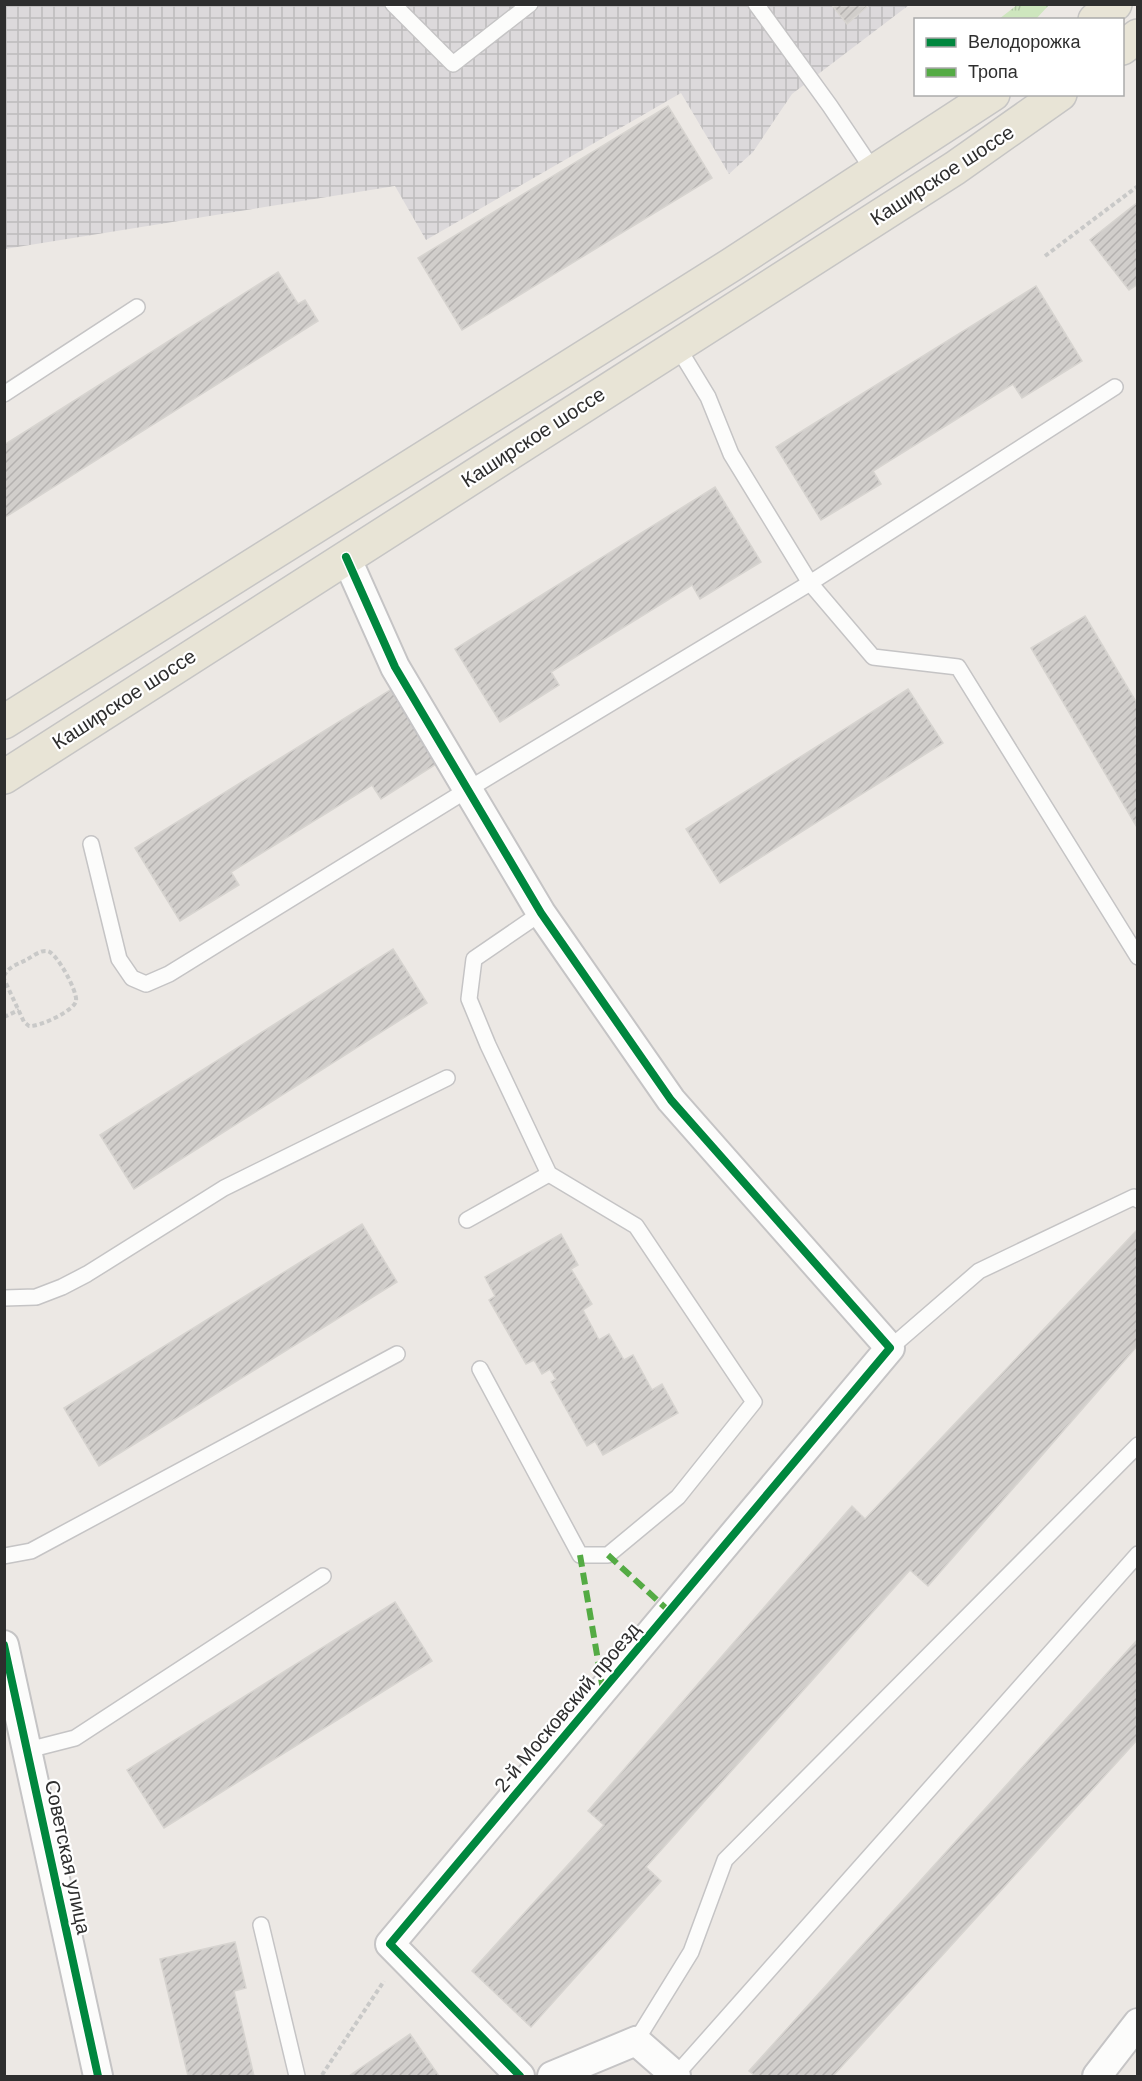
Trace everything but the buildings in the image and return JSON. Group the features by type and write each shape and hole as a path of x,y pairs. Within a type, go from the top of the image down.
{"main road":[{"path":"1098,18 1115,4"},
{"path":"1124,46 1137,36"},
{"name":"Каширское шоссе","path":"4,722 875,173 990,96"},
{"name":"Каширское шоссе","path":"4,777 963,162 1057,96"}],"street":[{"path":"346,557 395,667 467,790 541,912 670,1100 890,1348"},
{"name":"2-й Московский проезд","path":"402,1956 390,1944 890,1348"},
{"name":"Советская улица","path":"4,1645 98,2076"},
{"path":"402,1956 520,2076"},
{"path":"1097,2076 1137,2023"},
{"path":"552,2076 636,2040 675,2076"}],"lane":[{"path":"393,4 453,64 530,4"},
{"path":"756,4 875,173"},
{"path":"4,394 137,308"},
{"path":"677,345 708,397 731,454 810,583 873,657 958,667 1137,957"},
{"path":"91,844 119,959 132,978 146,984 170,974 467,790 810,583 1114,387"},
{"path":"480,1369 580,1555 608,1555 678,1497 754,1402 636,1226 549,1174 488,1045 469,999 474,959 541,912"},
{"path":"4,1298 36,1297 68,1284 224,1188 447,1078"},
{"path":"467,1220 549,1174"},
{"path":"890,1348 978,1271 1134,1197 1137,1200"},
{"path":"4,1556 32,1551 397,1354"},
{"path":"636,2040 691,1952 725,1860 1137,1445"},
{"path":"675,2076 1137,1554"},
{"path":"28,1750 75,1738 323,1575"},
{"path":"261,1925 297,2076"}],"path":[{"path":"1045,256 1137,186"},
{"path":"48,950 57,957 76,995 76,1002 73,1007 36,1026 26,1024 19,1010 4,977 11,968 48,950"},
{"path":"4,1017 19,1010"},
{"path":"321,2076 402,1956"}],"shaded area":[{"path":"5,5 909,5 792,94 753,152 729,174 681,93 426,240 395,186 5,249"}],"green space":[{"path":"1017,4 1049,5 1037,18 1000,18"}],"marked path":[{"path":"580,1555 603,1690"},
{"path":"608,1555 669,1611"}],"cycle path":[{"path":"346,557 395,667 541,913 671,1100 890,1348 390,1944 520,2076"},
{"path":"4,1645 98,2076"}]}
